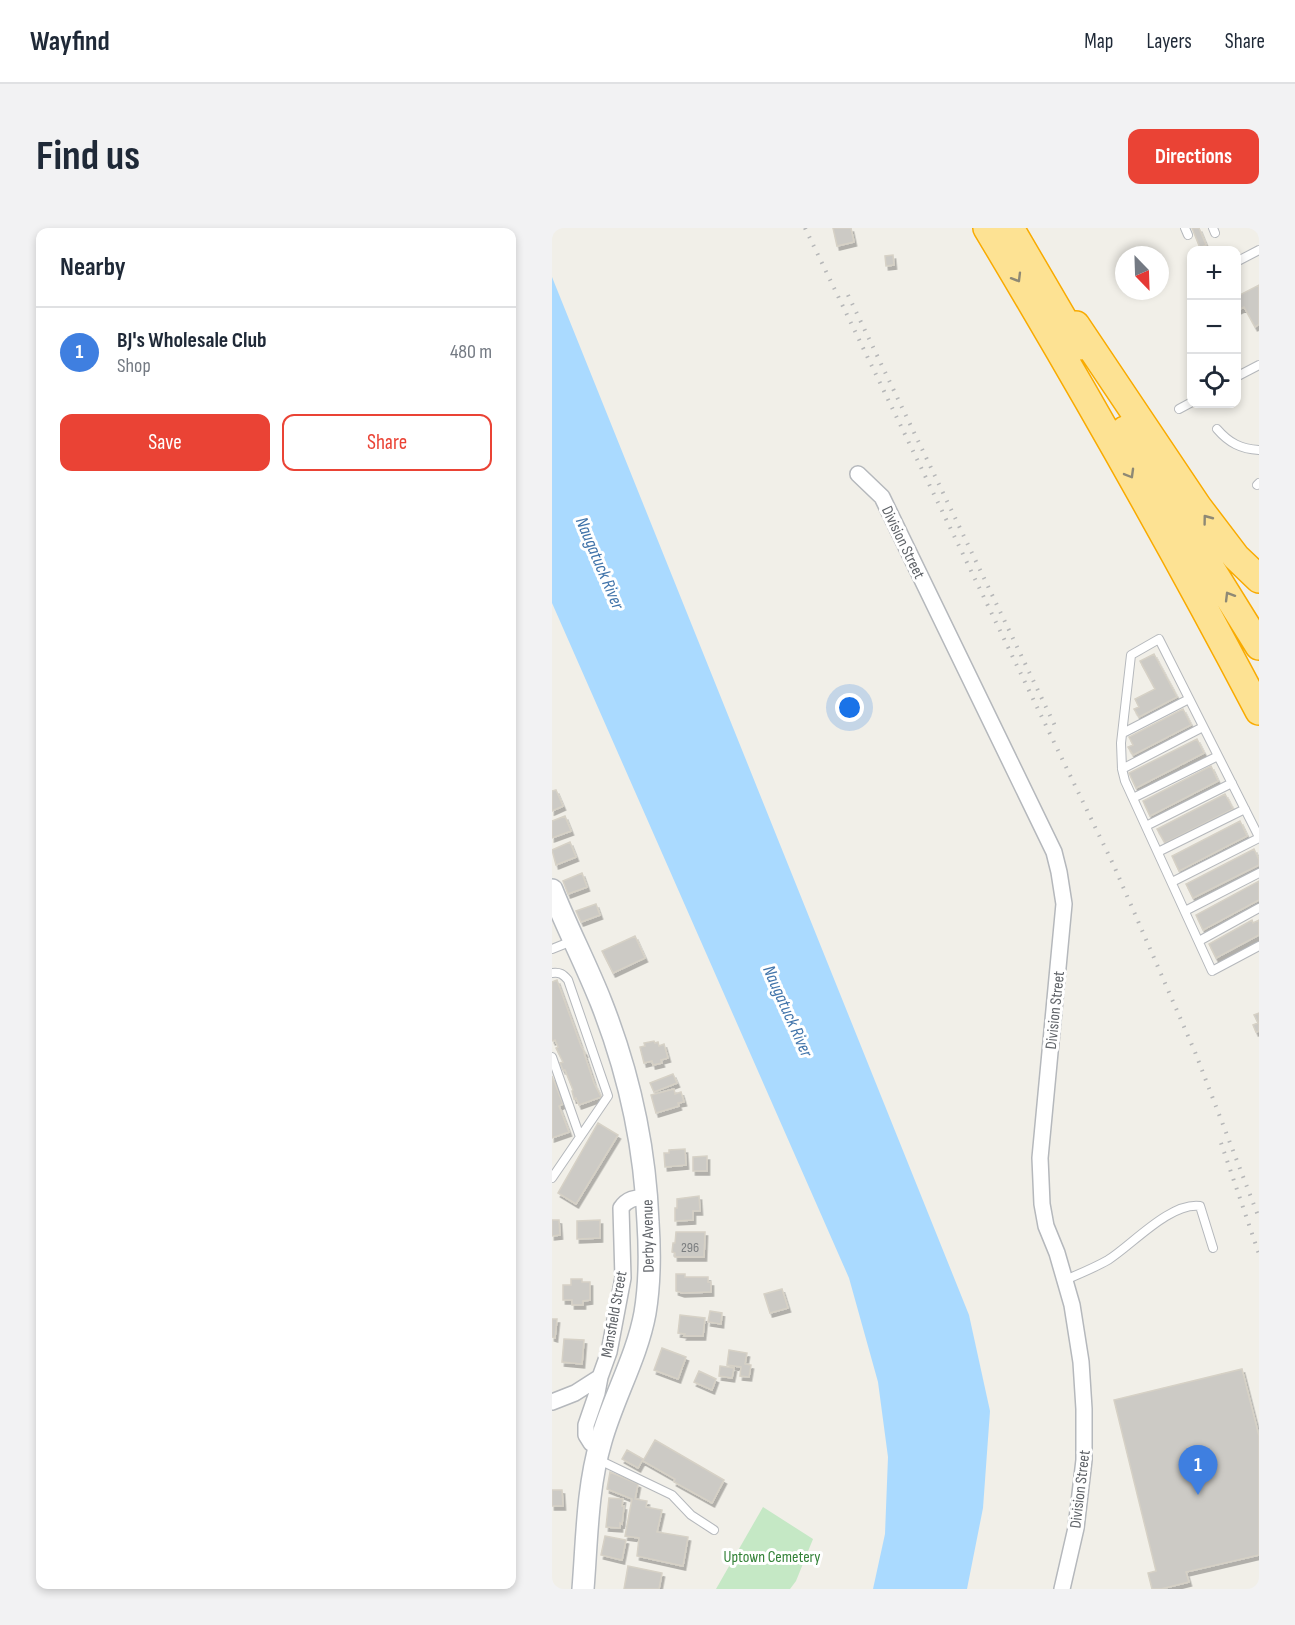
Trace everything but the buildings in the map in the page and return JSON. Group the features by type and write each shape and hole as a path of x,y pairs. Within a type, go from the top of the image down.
{"highway":[{"path":"998,230 1124,395 1198,507 1236,557 1259,579"},
{"path":"998,230 1077,343 1146,501 1259,711"},
{"path":"1118,436 1147,465 1259,646"},
{"path":"1191,582 1259,686"}],"main road":[{"name":"Derby Avenue","path":"552,890 600,999 625,1073 639,1133 647,1197 649,1242 645,1310 637,1341 597,1453 583,1589"}],"street":[{"name":"Division Street","path":"858,474 882,497 1054,852 1059,872 1064,904 1040,1158 1042,1204 1046,1226 1072,1305 1081,1362 1084,1410 1084,1460 1076,1528 1062,1589"},
{"name":"Mansfield Street","path":"597,1453 585,1430 609,1352 623,1278 621,1208 626,1201 647,1197"},
{"name":"Mansfield Street","path":"552,1402 575,1393 600,1377"}],"lane":[{"path":"1241,259 1259,250"},
{"path":"1241,374 1259,365"},
{"path":"1179,409 1187,404"},
{"path":"1217,429 1235,445 1259,450"},
{"path":"1172,882 1259,838 1159,639 1131,655 1123,733 1122,769 1133,798 1212,971 1259,946"},
{"path":"1123,733 1189,699"},
{"path":"1122,769 1203,727"},
{"path":"1133,798 1218,756"},
{"path":"1146,826 1232,783"},
{"path":"1158,852 1245,809"},
{"path":"1185,911 1259,873"},
{"path":"1199,941 1259,908"},
{"path":"552,949 573,941"},
{"path":"552,973 564,975 568,980 608,1096 553,1174"},
{"path":"552,1057 580,1137"},
{"path":"1065,1280 1109,1259 1154,1224 1192,1205 1200,1206 1213,1248"},
{"path":"597,1453 672,1495 691,1515 714,1530"}],"green space":[{"name":"Uptown Cemetery","path":"763,1507 813,1539 796,1581 790,1589 716,1589"}],"water":[{"name":"Naugatuck River","path":"552,277 969,1315 990,1411 983,1508 967,1589 873,1589 885,1534 888,1457 878,1382 849,1278 552,603"}],"railway":[{"path":"805,228 1114,866 1195,1052 1259,1218"},
{"path":"848,295 1057,730"},
{"path":"1221,1143 1259,1254"}],"place":[{"name":"BJ's Wholesale Club","path":"1198,1495"}]}
